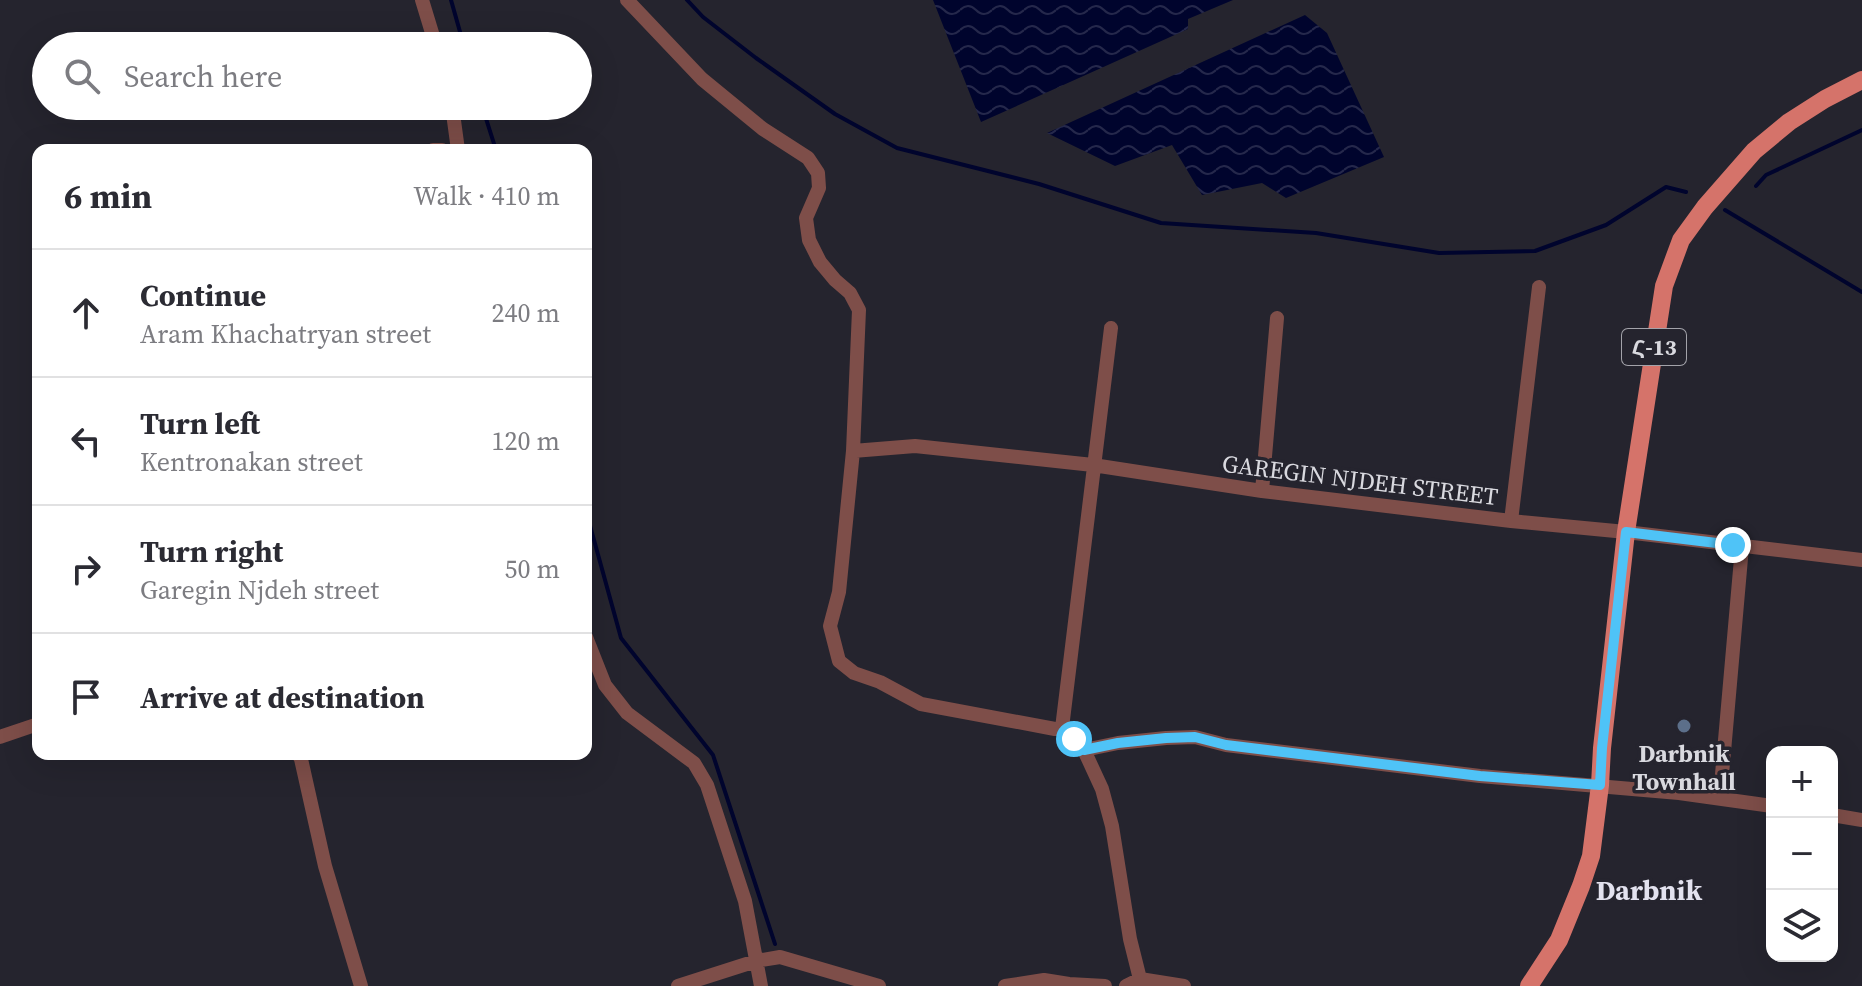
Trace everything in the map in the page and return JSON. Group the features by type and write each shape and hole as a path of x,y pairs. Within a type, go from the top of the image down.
{"main road":[{"name":"Հ-13","path":"1529,986 1559,940 1591,856 1626,532 1664,286 1681,240 1754,151 1789,122 1862,80"}],"street":[{"path":"422,0 432,32"},
{"path":"627,0 702,79 763,129 808,158 818,173 819,188 806,218 809,240 820,262 850,293 859,310 853,451 839,592 830,626 839,661 854,673 880,682 921,704 1062,728 1084,750 1102,789 1112,826 1130,939 1140,979"},
{"path":"454,120 457,144"},
{"path":"1511,521 1539,287"},
{"path":"1262,491 1277,318"},
{"path":"1062,728 1111,328"},
{"name":"GAREGIN NJDEH STREET","path":"853,451 915,446 1093,465 1262,491 1862,560"},
{"path":"1720,797 1742,547"},
{"path":"592,652 605,685 627,713 694,763 707,785 745,901 761,986"},
{"path":"0,737 32,726"},
{"path":"1084,750 1142,740 1195,737 1226,745 1480,776 1720,797 1766,805"},
{"path":"301,760 325,866 361,986"},
{"path":"1838,816 1862,820"},
{"path":"678,986 756,961 780,957 879,986"},
{"path":"1126,986 1140,979 1184,986"},
{"path":"1005,986 1044,980 1105,986"}],"water":[{"path":"933,0 1233,0 1188,19 1188,29 981,122"},
{"path":"1305,15 1327,33 1384,157 1286,198 1262,183 1202,195 1172,145 1115,166 1047,133"}],"waterway":[{"path":"451,0 460,32"},
{"path":"687,0 703,17 756,58 835,114 897,148 1039,184 1161,223 1316,233 1439,253 1535,251 1606,225 1666,187 1686,192"},
{"path":"486,120 494,144"},
{"path":"1756,186 1766,175 1862,130"},
{"path":"1725,210 1862,292"},
{"path":"592,533 621,638 713,755 775,944"}],"place":[{"name":"Darbnik Townhall","path":"1684,726"}],"district":[{"name":"Darbnik","path":"1649,890"}],"route":[{"path":"1074,739 1084,750 1142,740 1195,737 1226,745 1480,776 1600,785 1626,532 1733,545"}]}
